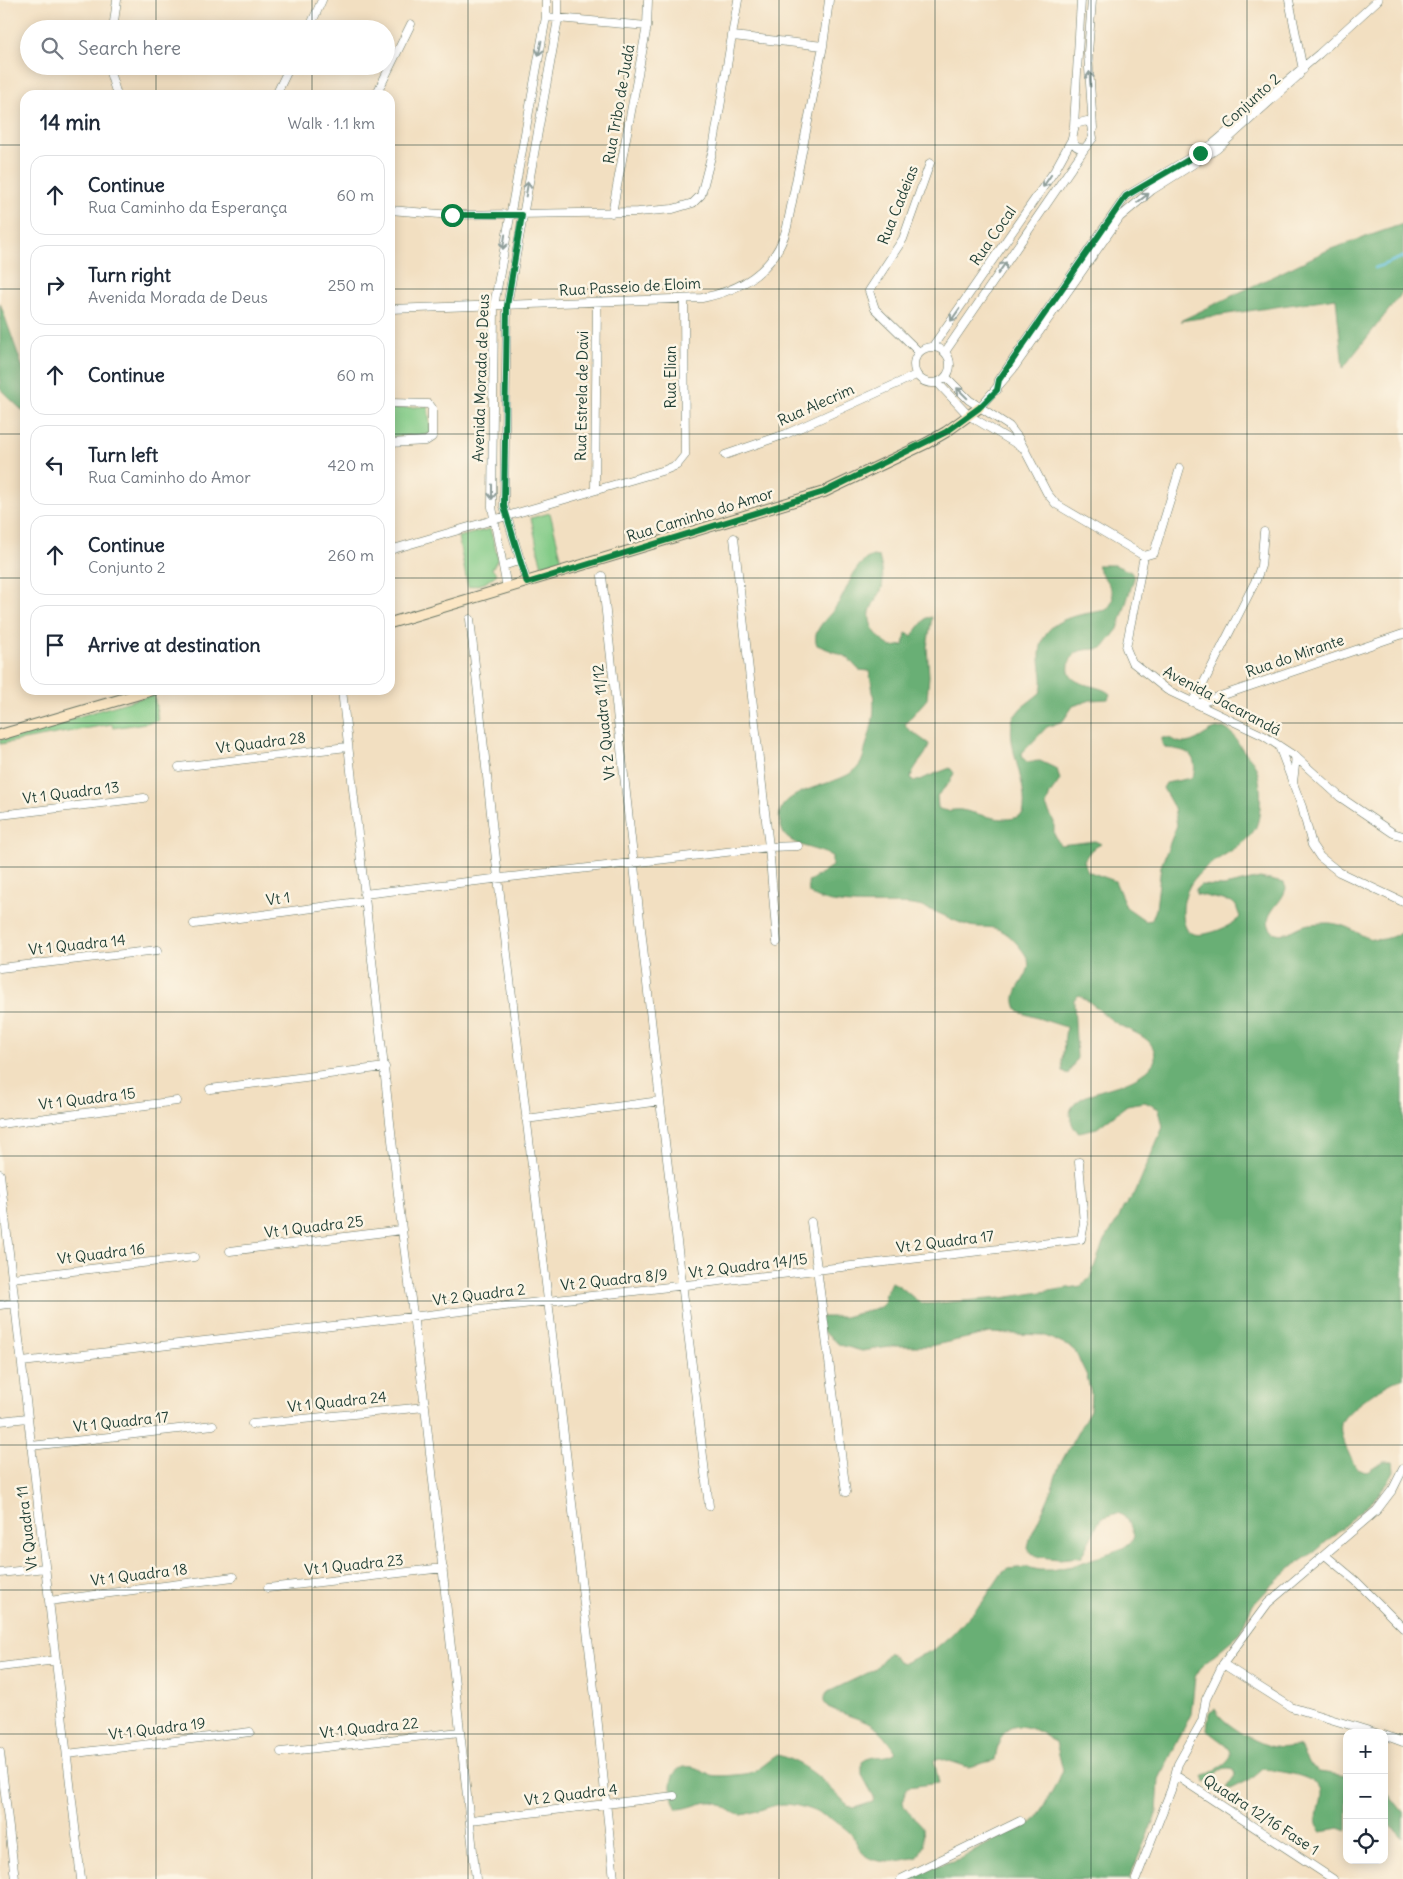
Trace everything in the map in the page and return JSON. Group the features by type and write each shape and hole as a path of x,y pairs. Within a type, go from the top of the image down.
{"street":[{"path":"114,20 117,0"},
{"path":"312,20 322,0"},
{"name":"Avenida Morada de Deus","path":"507,588 493,520 494,306 546,18 546,0"},
{"name":"Avenida Morada de Deus","path":"527,583 504,506 507,306 558,18 558,0"},
{"name":"Rua Tribo de Judá","path":"612,213 647,26 648,0"},
{"path":"395,211 426,214 509,215 612,213 673,209 693,203 701,196 713,149 738,0"},
{"name":"Rua Passeio de Eloim","path":"395,309 684,299 712,296 741,285 763,271 778,253 787,227 823,46 829,0"},
{"path":"1081,0 1072,139 1074,145 1080,149 1086,148 1092,141 1093,128 1088,48 1092,0"},
{"path":"1289,0 1303,69"},
{"name":"Conjunto 2","path":"1109,224 1152,190 1215,147 1378,0"},
{"path":"546,18 647,26"},
{"path":"395,56 411,24"},
{"path":"733,36 823,46"},
{"path":"111,75 115,90"},
{"path":"278,90 286,75"},
{"path":"378,90 386,75"},
{"path":"1074,126 1082,121 1087,121 1093,128"},
{"name":"Rua Cocal","path":"933,346 1055,170 1072,139"},
{"name":"Conjunto 2","path":"997,390 1033,343 1076,273 1133,190 1215,147"},
{"name":"Rua Cocal","path":"945,352 1086,148"},
{"name":"Rua Cadeias","path":"919,352 875,309 870,300 870,291 903,239 930,163"},
{"name":"Rua Elian","path":"595,490 677,465 685,455 684,299"},
{"name":"Rua Estrela de Davi","path":"595,490 596,302"},
{"path":"933,346 945,352 951,362 946,377 938,383 930,384 916,375 913,367 914,359 919,352 933,346"},
{"name":"Rua Alecrim","path":"725,455 786,434 916,375"},
{"path":"946,377 979,408 1005,422 1047,493 1056,504 1144,556 1154,553 1180,468"},
{"path":"938,383 968,415 984,423 1022,448"},
{"name":"Rua Caminho do Amor","path":"395,621 527,583 824,492 946,432 979,408 997,390"},
{"path":"395,403 429,404 432,408 433,428 432,437 426,441 395,443"},
{"path":"395,549 595,490"},
{"path":"1194,703 1256,580 1261,566 1264,532"},
{"path":"734,538 769,847 777,942"},
{"name":"Avenida Jacarandá","path":"1144,556 1126,648 1132,662 1161,685 1194,703 1260,733 1296,757 1340,797 1393,833 1403,836"},
{"path":"503,566 521,560"},
{"name":"Vt 2 Quadra 11/12","path":"602,576 660,1101 709,1506"},
{"path":"470,619 498,878 614,1879"},
{"name":"Rua do Mirante","path":"1194,703 1403,634"},
{"path":"0,735 136,695"},
{"path":"342,695 402,1230 425,1407 476,1879"},
{"path":"1279,746 1312,846 1320,858 1339,872 1403,902"},
{"name":"Vt Quadra 28","path":"179,768 347,747"},
{"path":"1293,784 1296,757"},
{"name":"Vt 1 Quadra 13","path":"0,815 144,798"},
{"name":"Vt 1","path":"194,924 498,878 634,864 769,847 798,846"},
{"name":"Vt 1 Quadra 14","path":"0,968 158,950"},
{"path":"210,1089 385,1067"},
{"name":"Vt 1 Quadra 15","path":"0,1124 177,1101"},
{"path":"526,1118 660,1101"},
{"name":"Vt 2 Quadra 17","path":"817,1271 1081,1239 1084,1224 1079,1162"},
{"name":"Vt Quadra 11","path":"0,1174 81,1879"},
{"path":"811,1222 846,1492"},
{"name":"Vt 1 Quadra 25","path":"230,1251 402,1230"},
{"name":"Vt Quadra 16","path":"12,1278 194,1257"},
{"name":"Vt 2 Quadra 14/15","path":"682,1287 817,1271"},
{"name":"Vt 2 Quadra 8/9","path":"548,1300 682,1287"},
{"name":"Vt 2 Quadra 2","path":"22,1362 548,1300"},
{"path":"0,1305 15,1303"},
{"name":"Vt 1 Quadra 24","path":"252,1424 425,1407"},
{"path":"0,1421 28,1418"},
{"name":"Vt 1 Quadra 17","path":"31,1446 213,1425"},
{"path":"1136,1879 1171,1790 1184,1750 1202,1721 1206,1699 1223,1664 1268,1604 1377,1510 1393,1489 1403,1469"},
{"path":"1325,1555 1356,1581 1403,1628"},
{"path":"0,1573 46,1568"},
{"name":"Vt 1 Quadra 23","path":"268,1588 443,1568"},
{"name":"Vt 1 Quadra 18","path":"49,1600 233,1577"},
{"path":"0,1666 56,1660"},
{"path":"1223,1664 1291,1707 1363,1729"},
{"name":"Vt 1 Quadra 19","path":"67,1754 250,1732"},
{"name":"Vt 1 Quadra 22","path":"281,1752 460,1732"},
{"path":"1388,1736 1403,1742"},
{"path":"0,1752 15,1879"},
{"name":"Quadra 12/16 Fase 1","path":"1175,1774 1332,1879"},
{"name":"Vt 2 Quadra 4","path":"471,1820 674,1796"},
{"path":"901,1879 1020,1821"}],"green space":[{"path":"1403,224 1403,292 1343,368 1336,298 1180,321 1328,250"},
{"path":"0,303 20,360 20,408 0,389"},
{"path":"428,406 431,434 395,437 395,409"},
{"path":"550,513 562,561 542,565 531,518"},
{"path":"490,529 498,558 492,569 497,574 485,583 468,587 458,537"},
{"path":"873,556 879,557 883,576 881,591 872,606 870,615 872,626 878,636 892,647 904,645 906,633 912,636 926,618 932,617 927,647 929,676 927,699 905,724 908,729 929,744 926,753 911,777 914,782 950,768 954,773 950,782 937,796 938,808 946,811 961,810 1001,819 1009,819 1023,814 1023,791 1012,742 1013,718 1021,708 1040,693 1042,680 1040,657 1046,634 1053,626 1072,617 1106,610 1113,599 1112,593 1097,565 1115,565 1131,572 1134,578 1118,629 1103,648 1078,652 1071,659 1069,665 1069,672 1072,678 1105,691 1110,694 1108,699 1091,700 1073,706 1063,721 1047,727 1022,753 1023,758 1027,762 1040,761 1057,769 1060,780 1050,794 1046,806 1054,822 1054,834 1060,845 1095,841 1101,844 1091,850 1084,860 1087,871 1115,881 1126,907 1146,921 1152,920 1156,909 1161,866 1177,825 1174,808 1163,788 1166,783 1191,778 1195,769 1194,762 1187,752 1166,748 1162,744 1162,738 1186,743 1219,728 1224,728 1233,735 1255,765 1260,789 1259,818 1253,832 1245,840 1206,867 1190,885 1183,906 1185,927 1191,933 1209,933 1231,924 1240,917 1236,906 1232,902 1196,894 1196,889 1200,885 1224,886 1260,878 1284,883 1286,888 1268,921 1273,932 1282,934 1305,925 1330,923 1342,925 1372,939 1380,940 1403,932 1403,1378 1378,1390 1359,1404 1350,1411 1341,1424 1342,1436 1346,1447 1358,1468 1367,1472 1383,1462 1393,1462 1394,1471 1388,1483 1377,1496 1316,1551 1296,1564 1270,1587 1252,1606 1239,1634 1203,1664 1195,1677 1191,1714 1159,1779 1157,1812 1129,1879 907,1879 930,1868 962,1858 1000,1837 1028,1826 1038,1817 1063,1771 1056,1742 1039,1732 1020,1726 1007,1730 1003,1735 999,1742 995,1760 968,1767 940,1758 934,1760 939,1783 908,1787 904,1794 904,1806 923,1827 924,1845 918,1857 906,1860 885,1862 866,1856 846,1829 821,1814 802,1807 781,1804 742,1815 713,1802 677,1809 672,1796 671,1781 678,1770 684,1767 693,1767 714,1776 745,1774 759,1769 778,1755 809,1770 825,1782 849,1806 854,1808 873,1802 874,1797 862,1775 862,1762 866,1759 888,1756 896,1752 881,1732 874,1727 828,1707 824,1702 824,1697 828,1692 874,1670 889,1652 898,1661 904,1663 935,1649 982,1603 1002,1573 1008,1569 1027,1567 1051,1570 1072,1566 1123,1548 1132,1541 1134,1536 1128,1519 1118,1513 1101,1518 1081,1557 1059,1559 1039,1557 1030,1552 1028,1548 1031,1536 1049,1497 1059,1466 1090,1410 1091,1394 1087,1376 1075,1351 1070,1347 1043,1335 990,1333 930,1346 896,1346 862,1351 840,1345 822,1331 816,1321 820,1317 845,1317 880,1307 884,1303 891,1282 901,1287 921,1303 926,1304 1002,1298 1081,1286 1090,1278 1104,1241 1118,1220 1123,1208 1135,1193 1163,1127 1159,1109 1145,1102 1127,1105 1097,1128 1079,1132 1075,1128 1071,1121 1070,1111 1074,1105 1090,1095 1133,1079 1150,1068 1155,1060 1152,1045 1141,1036 1113,1021 1079,995 1074,999 1077,1058 1068,1074 1063,1071 1062,1061 1066,1027 1019,1012 1015,1004 1015,996 1028,969 1028,962 1019,946 1005,933 994,928 970,926 913,905 830,902 809,893 808,882 832,866 832,856 794,842 787,837 780,823 780,811 786,802 797,795 849,774 860,765 862,760 872,726 874,709 869,671 859,670 847,657 817,645 816,638 817,632 841,599 856,570 866,559"},
{"path":"154,695 158,721 113,728 112,724 0,744 0,740"},
{"path":"1215,1709 1233,1727 1251,1738 1268,1745 1281,1748 1300,1747 1310,1766 1319,1772 1343,1775 1343,1830 1339,1828 1321,1831 1317,1822 1321,1796 1320,1789 1315,1783 1298,1775 1261,1769 1247,1781 1231,1789 1226,1788 1236,1774 1234,1769 1229,1768 1221,1770 1205,1782 1203,1777 1225,1764 1231,1757 1229,1748 1207,1729 1209,1713"},
{"path":"1388,1793 1403,1812 1403,1837 1388,1824"}],"waterway":[{"path":"1375,268 1403,257"}],"route":[{"path":"452,215 522,215 507,306 504,506 527,583 824,492 906,454 954,427 979,408 997,390 999,380 1106,222 1126,196 1133,190 1200,153"}]}
